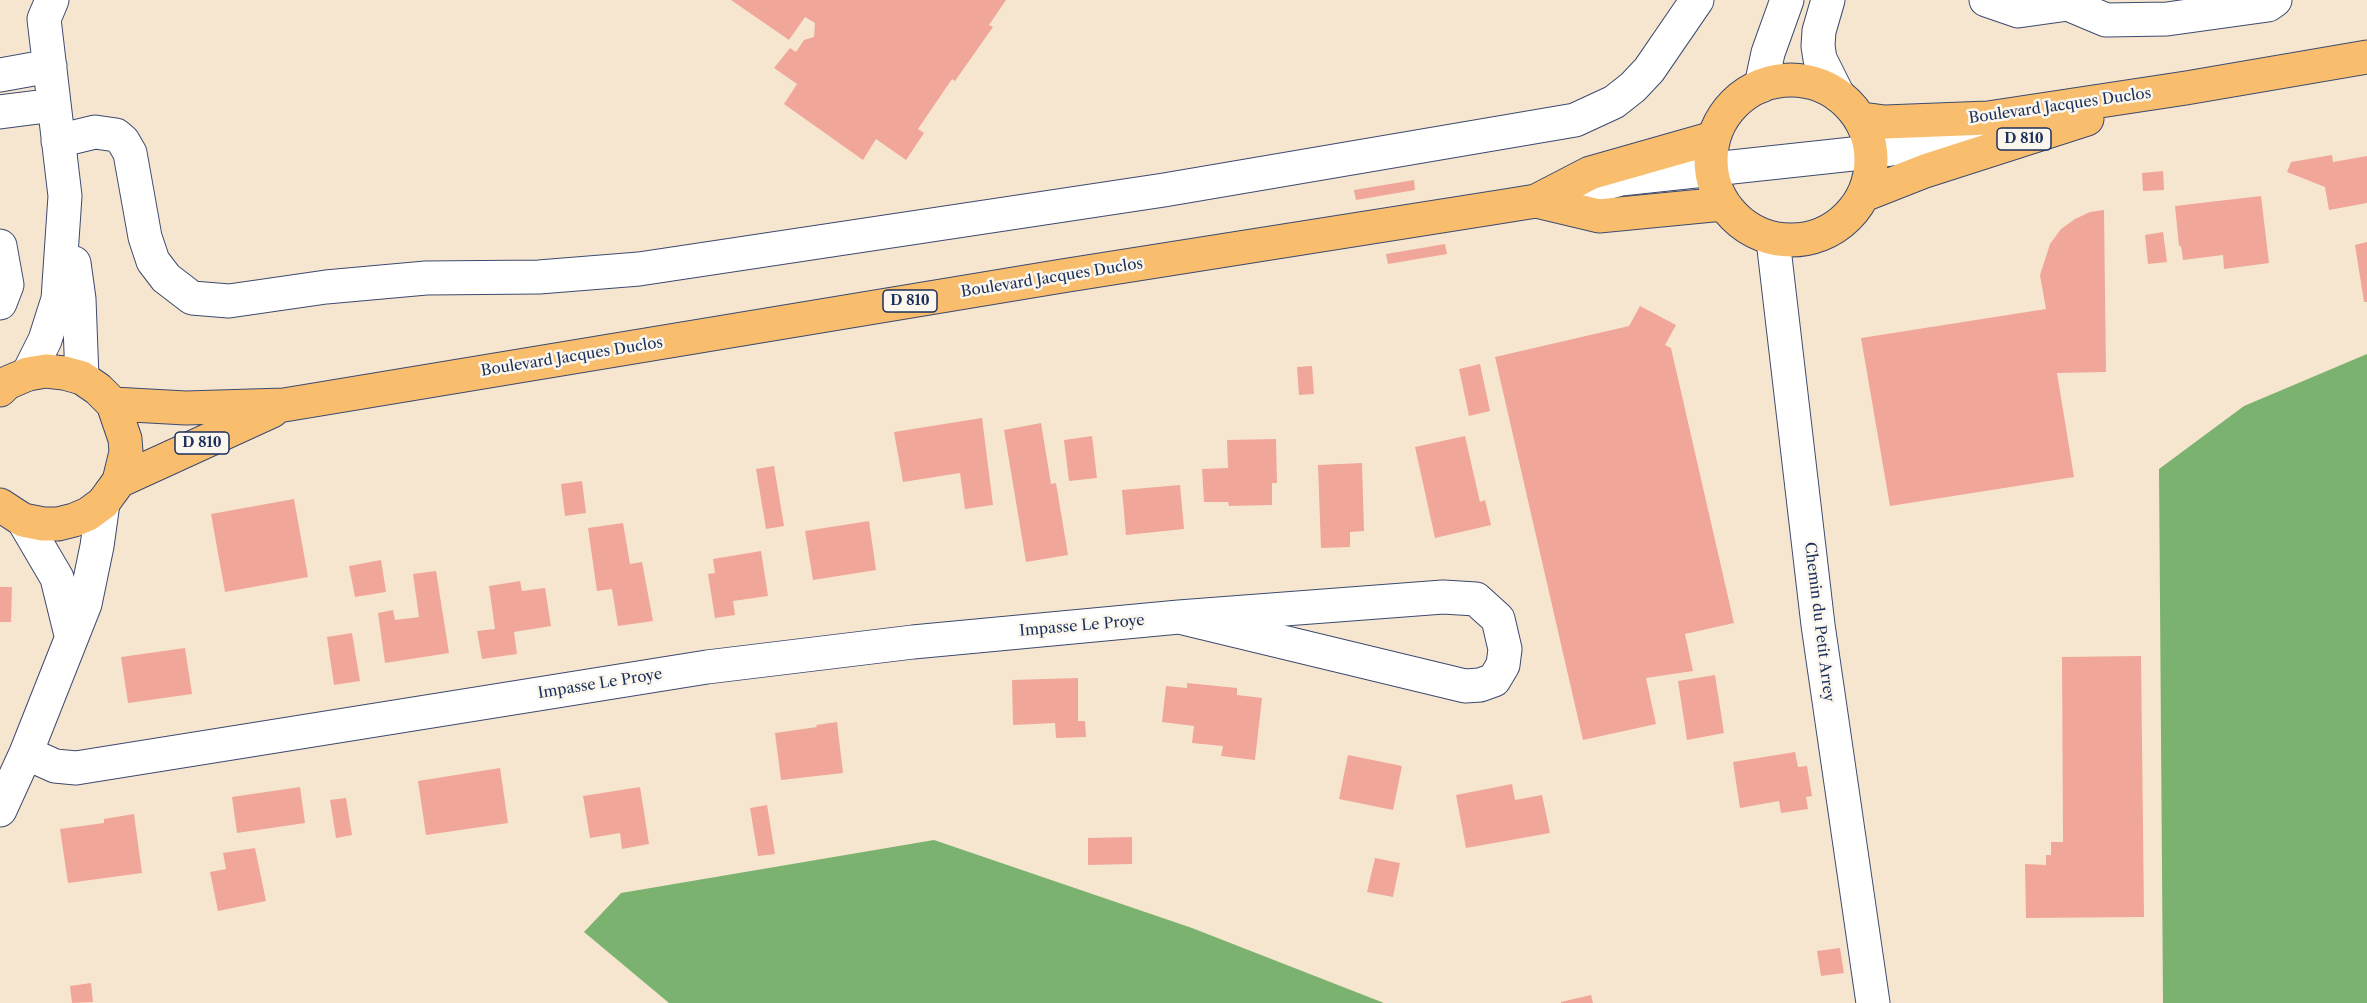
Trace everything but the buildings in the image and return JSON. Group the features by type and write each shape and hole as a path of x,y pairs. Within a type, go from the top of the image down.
{"main road":[{"name":"Boulevard Jacques Duclos","path":"1862,119 1885,122 1988,118 2186,88 2367,57"},
{"path":"1795,80 1817,84 1838,95 1862,119 1871,152 1871,174 1864,195 1848,217 1826,233 1800,241 1773,240 1754,232 1736,220 1723,204 1715,187 1712,154 1721,119 1734,103 1761,86 1772,82 1795,80"},
{"name":"Boulevard Jacques Duclos","path":"1864,195 1925,171 2186,88"},
{"name":"Boulevard Jacques Duclos","path":"113,404 186,408 284,405 1062,276 1536,201 1590,172 1712,154"},
{"name":"Boulevard Jacques Duclos","path":"1536,201 1599,216 1723,204"},
{"path":"0,390 7,383 28,374 46,371 82,378 98,389 113,404 125,439 126,452 111,492"},
{"name":"Boulevard Jacques Duclos","path":"12,513 43,524 58,524 88,514 111,492 284,405"}],"street":[{"path":"52,0 44,19 64,198 79,299 82,378"},
{"path":"58,141 95,132 116,135 123,141 130,153 146,237 153,261 166,278 192,298 229,301 326,287 426,278 539,277 639,269 1164,190 1575,120 1614,102 1633,87 1649,70 1697,0"},
{"path":"1761,86 1768,53 1787,0"},
{"path":"1828,0 1819,31 1818,46 1820,59 1838,95"},
{"path":"1986,0 2018,11 2077,1 2106,20 2167,19 2268,5 2276,0"},
{"path":"0,75 50,66"},
{"path":"1712,154 1871,152 1919,145 2186,88"},
{"path":"0,112 54,105"},
{"path":"28,374 45,340 58,298 64,198"},
{"name":"Chemin du Petit Arrey","path":"1773,240 1818,625 1873,1003"},
{"path":"0,246 7,285 0,303"},
{"path":"0,810 26,753 71,634 85,604 111,492"},
{"path":"12,513 57,578 71,634"},
{"name":"Impasse Le Proye","path":"26,753 55,766 76,768 707,667 913,642 1179,617 1443,597 1476,599 1498,619 1505,649 1503,665 1494,680 1480,685 1465,686 1179,617"}],"green space":[{"path":"2367,354 2367,1003 2163,1003 2159,469 2244,406"},
{"path":"934,840 1192,928 1384,1003 669,1003 584,932 621,893"}]}
